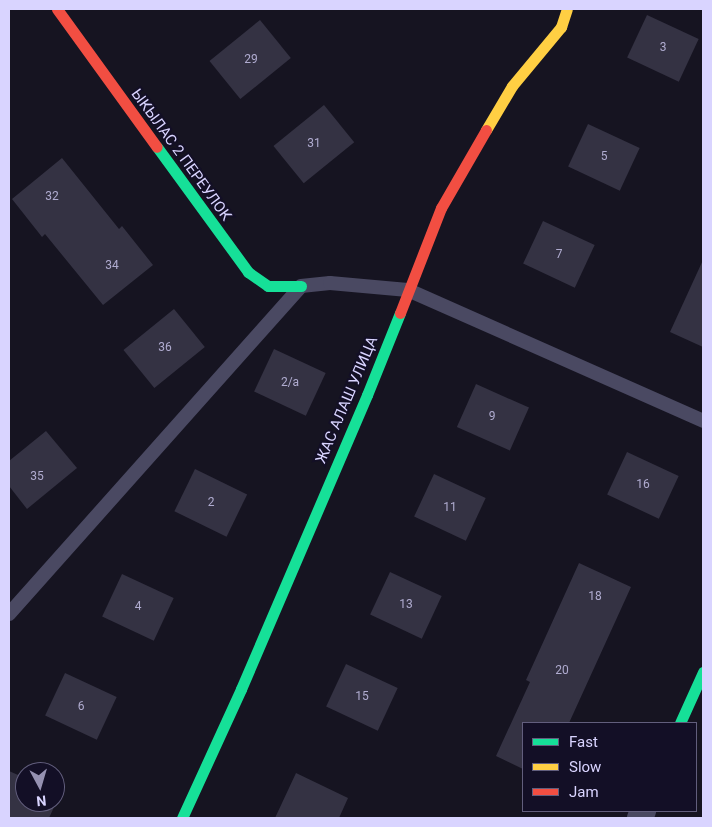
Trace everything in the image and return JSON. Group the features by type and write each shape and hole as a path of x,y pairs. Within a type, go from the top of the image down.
{"street":[{"name":"ЫКЫЛАС 2 ПЕРЕУЛОК","path":"57,9 248,272 268,286 301,286"},
{"name":"ЖАС АЛАШ УЛИЦА","path":"182,818 245,680 367,395 441,208 512,86 561,27 567,9"},
{"path":"680,722 703,672"}],"lane":[{"path":"9,614 301,286 330,283 408,290 703,421"}],"building":[{"path":"647,15 699,39 679,82 627,58"},
{"path":"260,20 291,58 240,99 209,61"},
{"path":"324,105 354,142 304,183 273,146"},
{"path":"588,124 640,148 620,191 568,167"},
{"path":"62,158 119,229 122,226 153,265 103,305 45,234 42,237 12,199"},
{"path":"543,221 595,245 575,288 523,264"},
{"path":"703,260 703,347 670,332"},
{"path":"174,309 205,347 154,388 123,350"},
{"path":"274,349 326,373 306,416 254,392"},
{"path":"476,384 529,408 510,451 457,427"},
{"path":"46,431 77,468 27,509 9,486 9,461"},
{"path":"627,452 679,476 659,519 607,495"},
{"path":"195,469 247,494 227,537 174,511"},
{"path":"434,474 486,498 466,541 414,517"},
{"path":"579,563 631,587 569,722 522,722 522,769 496,756 530,682 526,680"},
{"path":"390,572 442,596 422,639 370,615"},
{"path":"122,574 174,598 154,641 102,617"},
{"path":"346,664 398,688 378,731 326,707"},
{"path":"65,673 117,697 97,740 45,716"},
{"path":"9,771 15,774 15,812 52,812 49,818 9,818"},
{"path":"296,773 348,798 339,818 275,818"}],"traffic: fast":[{"path":"157,147 248,272 268,286 301,286"},
{"path":"182,818 241,689 367,395 400,313"},
{"path":"680,722 703,672"}],"traffic: slow":[{"path":"486,130 512,86 561,27 567,9"}],"traffic: jam":[{"path":"57,9 157,147"},
{"path":"400,313 441,208 486,130"}]}
